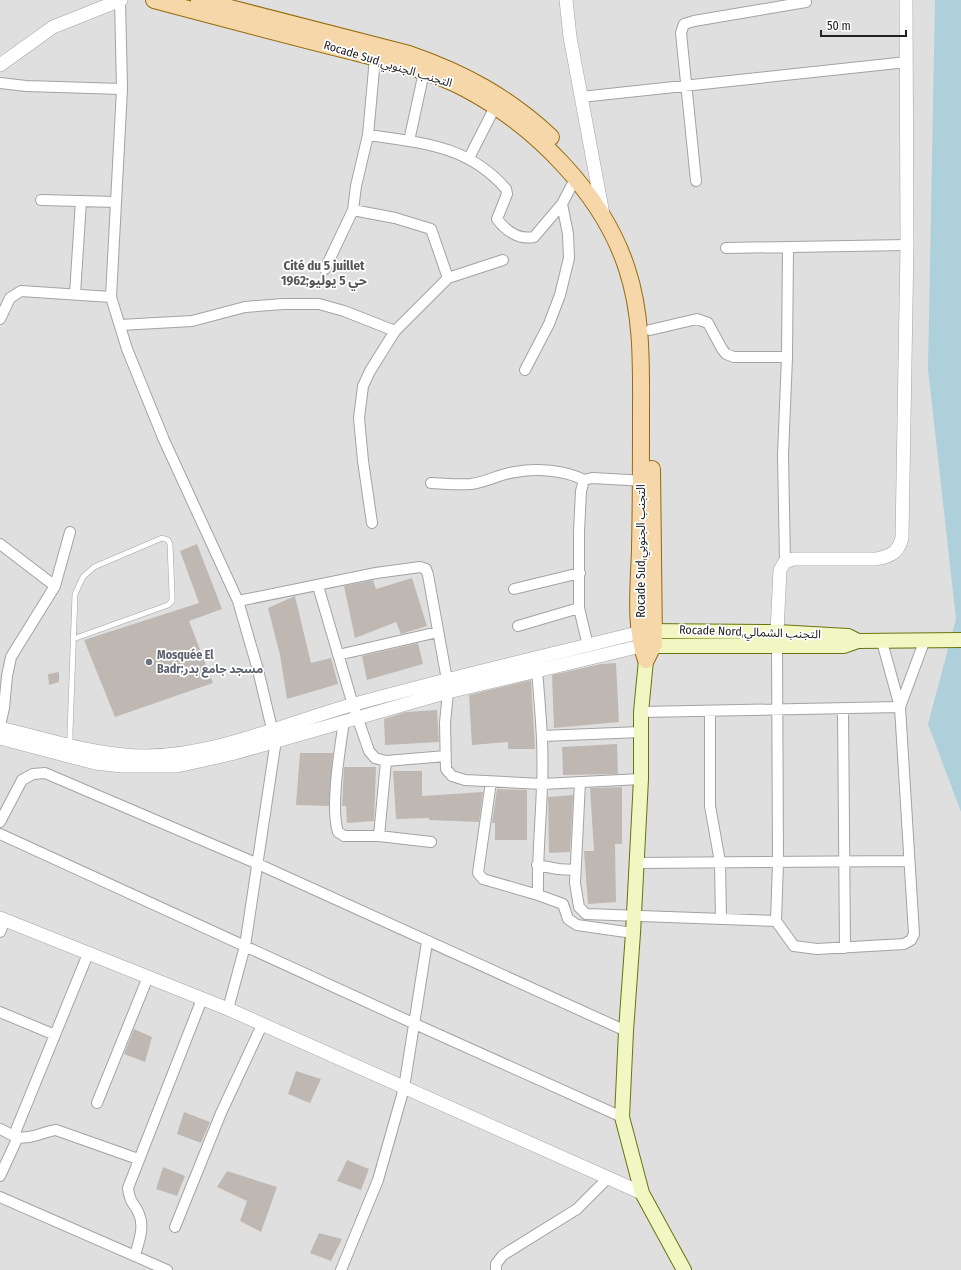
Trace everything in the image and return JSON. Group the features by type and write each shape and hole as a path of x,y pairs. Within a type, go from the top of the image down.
{"main road":[{"name":"Rocade Sud,التجنب الجنوبي","path":"154,0 424,72 466,88 495,107 549,150 575,179 603,218 618,246 627,270 637,314 641,352 647,482"},
{"name":"Rocade Sud,التجنب الجنوبي","path":"199,0 409,54 440,65 505,99 532,119 557,143 598,190 629,243 639,274 650,330 647,482 647,642"},
{"name":"Rocade Nord,التجنب الشمالي","path":"647,642 777,632 848,636 858,641"},
{"name":"Rocade Nord,التجنب الشمالي","path":"647,642 776,647 844,646 858,641 955,641"},
{"path":"647,642 641,712 640,780 633,933 622,1116 642,1193 684,1270"}],"street":[{"path":"0,65 54,27 120,0 122,89 111,297 127,348 164,440 238,601 258,670 274,735 258,864 245,946 228,1009"},
{"path":"566,0 570,37 603,218"},
{"path":"785,562 802,558 876,559 887,557 899,548 902,538 907,245 906,0"},
{"path":"696,181 681,33 684,24 806,2"},
{"path":"325,270 353,210 356,186 368,135 375,58"},
{"path":"581,97 907,62"},
{"path":"410,141 424,72"},
{"path":"0,83 26,86 122,89"},
{"path":"469,158 495,107"},
{"path":"368,135 443,147 469,158 482,166 506,189 507,194 497,219 511,232 522,238 534,237 562,204 575,179"},
{"path":"42,200 116,202"},
{"path":"75,294 81,201"},
{"path":"525,370 548,324 560,294 569,258 568,234 562,204"},
{"path":"353,210 394,218 431,229 448,278"},
{"path":"726,248 907,245"},
{"path":"788,248 787,357 783,455 785,562 780,570 776,647 778,710 778,863 776,921 794,946 802,948 844,948 904,944 910,940 914,934 900,707 882,642"},
{"path":"372,523 363,461 359,418 363,386 370,371 395,331 448,278 503,260"},
{"path":"0,319 10,298 21,291 111,297"},
{"path":"120,325 192,321 245,307 283,304 319,304 344,311 395,331"},
{"path":"650,330 697,319 708,323 726,354 734,357 787,357"},
{"path":"431,483 471,484 492,480 515,472 529,471 552,471 572,474 584,480 592,478 647,482"},
{"path":"584,480 581,491 579,532 579,608 588,646"},
{"path":"69,751 0,726 11,657 55,586 70,532"},
{"path":"0,544 55,586"},
{"path":"238,601 318,586 376,573 420,567 426,569 447,686 445,724 446,769 452,776 465,780 542,784 640,780"},
{"path":"514,590 580,573"},
{"path":"318,586 355,711 369,751 376,758 386,761 446,756"},
{"path":"518,626 579,608"},
{"path":"338,655 438,632"},
{"path":"0,738 69,751 170,755 196,752 300,728 355,711 588,646 647,642"},
{"path":"447,686 537,670 647,642"},
{"path":"900,707 924,642"},
{"path":"537,670 542,736 542,784 537,865 538,895"},
{"path":"641,712 900,707"},
{"path":"843,709 844,948"},
{"path":"300,728 344,721 355,711"},
{"path":"710,711 710,806 720,862 721,919"},
{"path":"344,721 338,771 335,823 338,832 344,836 379,836 431,842"},
{"path":"542,736 641,732"},
{"path":"379,836 386,761"},
{"path":"0,822 22,780 33,774 44,773 258,864 626,1031"},
{"path":"491,782 478,873 483,879 563,904 568,919 577,926 633,933"},
{"path":"580,782 575,884 579,907 586,914 776,921"},
{"path":"0,834 415,1024 622,1116"},
{"path":"636,864 909,861"},
{"path":"537,865 558,869 575,870"},
{"path":"0,932 3,919 228,1009 642,1193"},
{"path":"341,1270 378,1180 404,1088 427,942"},
{"path":"0,1176 88,954"},
{"path":"97,1103 148,977"},
{"path":"135,1256 142,1230 139,1214 129,1200 128,1188 138,1159 202,999"},
{"path":"0,1012 55,1035"},
{"path":"176,1228 221,1113 262,1025"},
{"path":"0,1128 16,1136 28,1137 46,1131 56,1130 138,1159"},
{"path":"496,1270 496,1264 503,1254 577,1209 608,1178"},
{"path":"0,1197 167,1270"}],"lane":[{"path":"69,751 73,639 75,594 83,577 94,567 162,538 168,540 170,544 172,601 168,605 73,639"}],"shaded area":[{"path":"0,0 961,0 961,1270 0,1270"}],"water":[{"path":"935,0 961,0 961,812 928,724 956,619 928,369"}],"building":[{"name":"Mosquée El Badr;مسجد جامع بدر","path":"197,544 222,609 189,621 213,683 115,717 84,640 199,603 180,551"},
{"path":"412,578 427,626 401,634 396,622 355,638 344,586 373,580 376,589"},
{"path":"295,596 311,663 331,658 338,684 287,699 280,655 268,608"},
{"path":"418,643 423,664 367,680 362,656"},
{"path":"616,663 619,722 554,728 552,675 601,664"},
{"path":"59,672 59,682 49,685 48,674"},
{"path":"531,680 535,749 508,749 508,742 472,745 469,695"},
{"path":"437,710 439,742 385,745 384,719 406,712"},
{"path":"617,744 618,774 563,775 562,747"},
{"path":"300,753 333,753 329,806 296,805"},
{"path":"344,767 376,767 374,821 347,823 346,806 342,806"},
{"path":"393,771 422,771 422,796 483,792 479,822 429,820 429,818 396,819"},
{"path":"622,787 622,844 615,844 616,902 588,904 584,851 594,851 590,788"},
{"path":"497,789 527,790 527,840 495,840 495,823 492,823"},
{"path":"573,795 570,852 549,853 548,797"},
{"path":"134,1029 152,1037 145,1062 124,1054"},
{"path":"296,1071 321,1079 310,1103 288,1094"},
{"path":"184,1112 210,1122 201,1143 177,1134"},
{"path":"347,1160 369,1169 361,1190 337,1181"},
{"path":"163,1167 185,1176 177,1196 156,1189"},
{"path":"227,1171 277,1187 261,1232 240,1221 247,1201 217,1187"},
{"path":"319,1233 342,1239 331,1261 310,1253"}],"place":[{"name":"Mosquée El Badr;مسجد جامع بدر","path":"149,662"}],"district":[{"name":"Cité du 5 juillet 1962;حي 5 يوليو","path":"324,272"}]}
